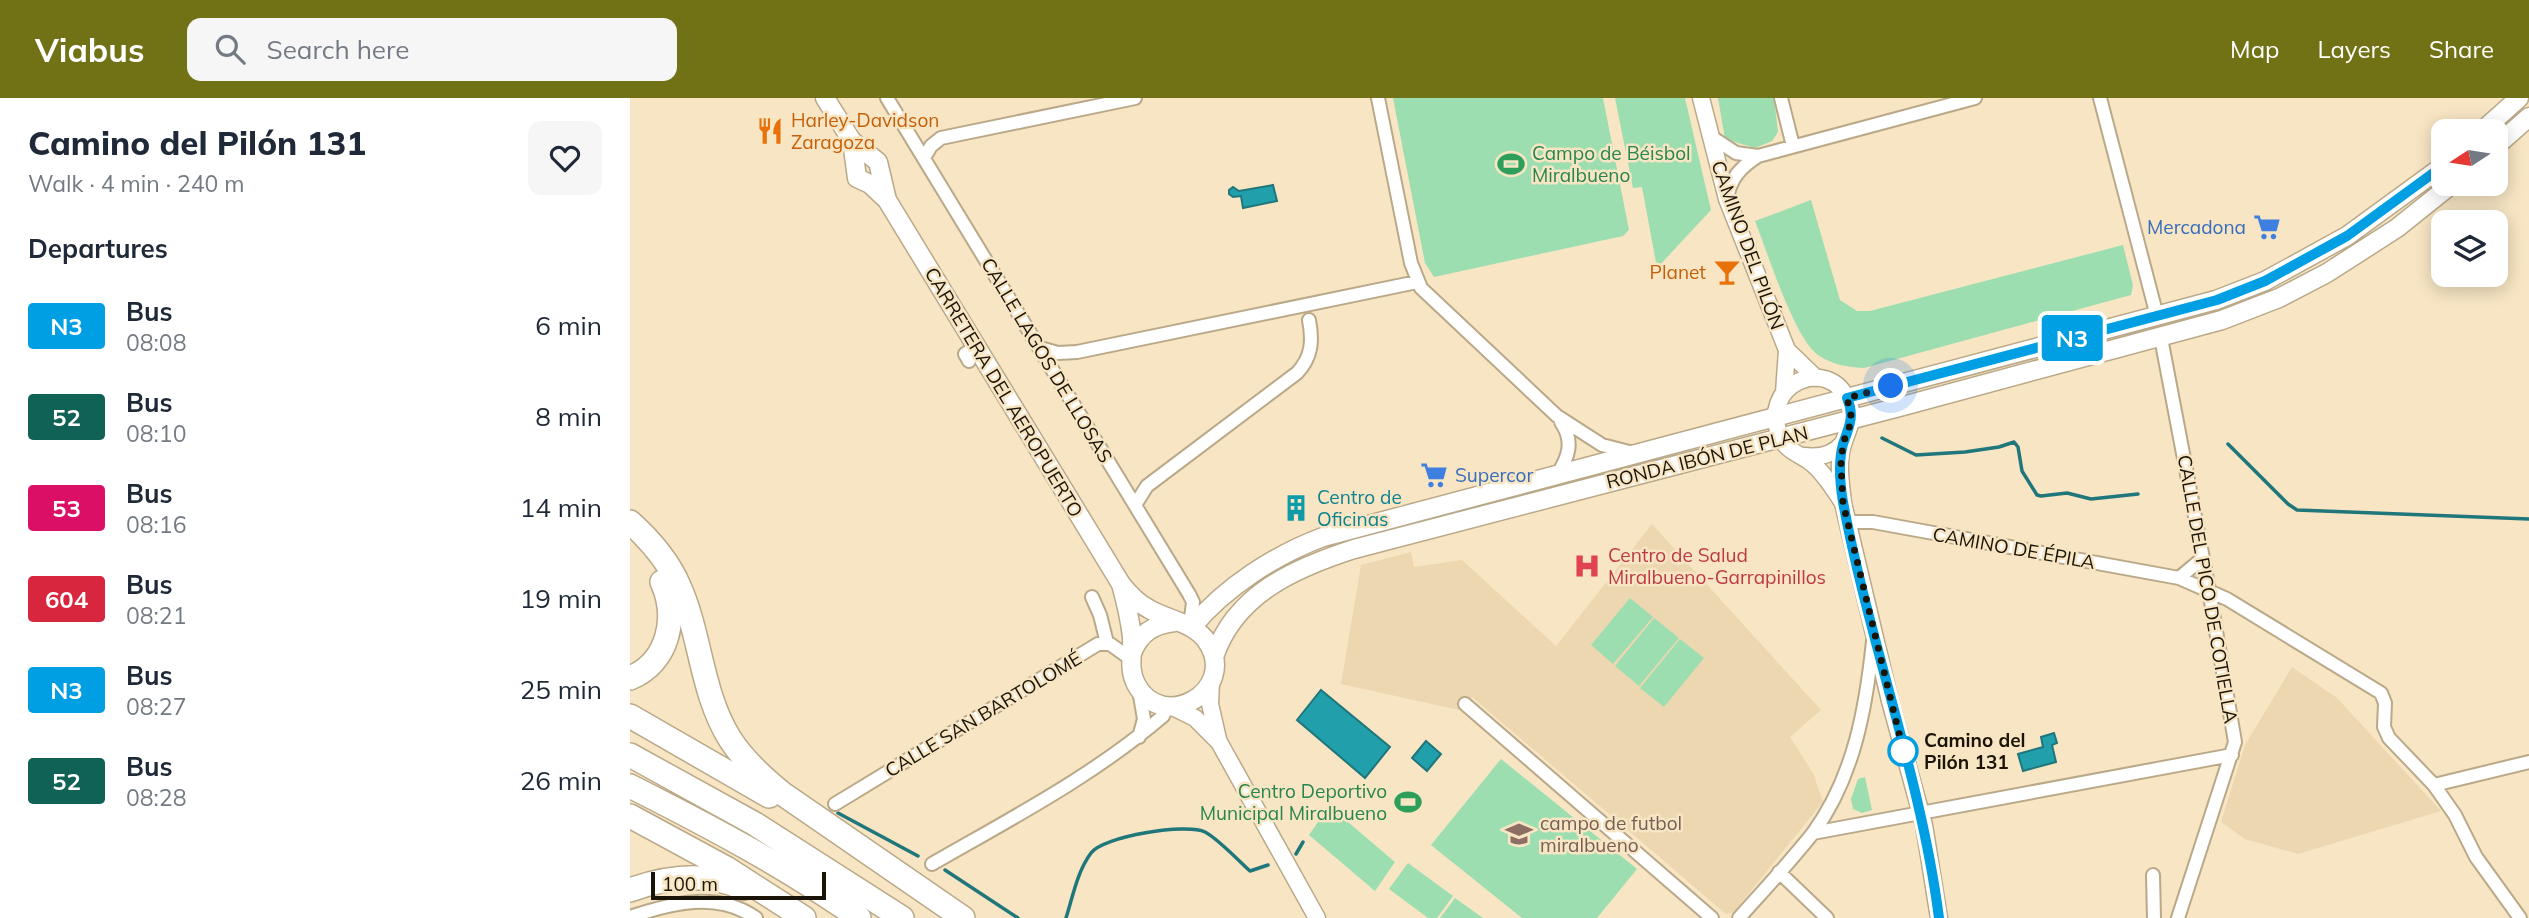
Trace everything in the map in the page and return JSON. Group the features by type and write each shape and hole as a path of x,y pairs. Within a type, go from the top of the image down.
{"highway":[{"path":"630,522 658,550 679,586 688,609 710,694 730,739 763,779 963,918"},
{"path":"630,541 658,572 667,591 671,609 670,630 664,646 653,662 630,678"},
{"path":"630,716 849,840"},
{"path":"630,755 755,824 902,918"},
{"path":"630,786 717,830 859,918"},
{"path":"630,816 726,868 796,913"},
{"path":"630,891 663,880 714,880 732,884 796,913"}],"main road":[{"name":"CARRETERA DEL AEROPUERTO","path":"825,98 864,161 855,169 857,178 875,179 972,354 1121,584 1146,608 1186,625 1206,640 1214,657"},
{"path":"2495,119 2519,98"},
{"path":"2508,135 2529,117"},
{"name":"RONDA IBÓN DE PLAN","path":"1186,625 1277,557 1304,544 1344,531 2217,300 2265,281 2347,236 2431,175"},
{"name":"RONDA IBÓN DE PLAN","path":"1214,657 1226,629 1258,594 1280,579 1317,561 1354,549 2161,338 2240,314 2296,290 2397,228 2437,196"},
{"name":"CARRETERA DEL AEROPUERTO","path":"1121,584 1130,620 1132,675 1139,690"},
{"path":"1132,656 1141,636 1148,630 1156,626 1186,625"},
{"path":"1139,690 1152,701 1170,706 1192,702 1207,689 1211,681 1214,657"}],"street":[{"name":"CALLE LAGOS DE LLOSAS","path":"887,98 1193,602 1186,625"},
{"path":"924,158 941,138 1135,98"},
{"path":"1378,98 1411,263 1417,282 1425,293 1557,416 1602,445 1637,454"},
{"name":"CAMINO DEL PILÓN","path":"1701,98 1727,200 1787,350 1816,378 1837,385 1847,398"},
{"path":"1781,98 1793,146"},
{"path":"1727,200 1731,183 1740,169 1758,156 1975,98"},
{"path":"2100,98 2157,316"},
{"path":"1710,136 1736,153 1758,156"},
{"path":"1040,348 1058,353 1077,352 1417,282"},
{"path":"1135,505 1147,486 1297,373 1311,352 1309,320 1322,302"},
{"path":"1286,310 1309,320"},
{"name":"CALLE DEL PICO DE COTIELLA","path":"2161,338 2235,742 2178,918"},
{"name":"CAMINO DEL PILÓN","path":"1775,417 1777,405 1784,393 1787,350"},
{"path":"1784,393 1795,382 1816,378"},
{"path":"1847,398 1852,420 1843,443 1840,479 1843,503 1873,634 1920,812 1939,918"},
{"path":"1557,416 1570,440 1568,453 1557,475"},
{"path":"1775,417 1781,439 1789,449 1804,456 1828,479 1843,503"},
{"path":"1804,456 1827,454 1843,443"},
{"name":"CAMINO DE ÉPILA","path":"1848,522 1873,522 2179,578 2209,590 2378,690 2385,703 2383,721 2389,738 2434,785 2455,815 2476,857 2520,918"},
{"path":"2179,578 2203,558"},
{"path":"1091,597 1111,645 1132,656"},
{"path":"1111,645 1123,638 1130,620"},
{"path":"1739,918 1813,832 1852,757 1865,703 1873,634"},
{"name":"CALLE SAN BARTOLOMÉ","path":"835,804 1093,647 1111,645"},
{"path":"1211,681 1210,704 1219,742 1317,918"},
{"path":"1139,690 1144,719 1139,737"},
{"path":"1865,703 1878,697 1890,701"},
{"path":"1465,704 1712,918"},
{"path":"932,864 1051,796 1139,737 1163,716 1170,706 1195,719 1219,742"},
{"path":"1813,832 2232,755"},
{"path":"2434,785 2529,762"},
{"path":"1826,811 1834,828"},
{"path":"1779,872 1827,918"},
{"path":"2154,875 2154,918"},
{"path":"630,917 697,901 729,904 756,918"}],"shaded area":[{"path":"1652,524 1821,710 1790,737 1813,773 1823,802 1733,913 1726,914 1472,697 1459,710 1341,684 1361,565 1411,552 1414,567 1462,560 1556,646"},
{"path":"2292,667 2337,698 2441,811 2298,854 2245,839 2221,822 2245,745"}],"green space":[{"name":"Campo de Béisbol Miralbueno","path":"1393,98 1603,98 1629,230 1623,236 1434,277 1425,263"},
{"path":"1615,98 1685,98 1711,210 1657,268 1642,187 1633,188"},
{"path":"1718,98 1774,98 1778,132 1772,141 1755,148 1725,139"},
{"path":"1811,200 1840,300 1857,311 1870,311 2123,245 2133,285 2131,295 1864,368 1835,363 1818,355 1800,331 1782,293 1755,221"},
{"path":"1630,598 1653,617 1613,664 1591,645"},
{"path":"1654,618 1679,638 1639,686 1615,666"},
{"path":"1680,639 1704,658 1664,707 1640,688"},
{"path":"1501,759 1637,869 1597,918 1522,918 1431,845"},
{"path":"1865,777 1872,810 1862,813 1853,809 1851,799 1858,779"},
{"path":"1329,806 1395,862 1375,891 1309,835"},
{"path":"1408,863 1453,896 1437,918 1428,918 1389,889"},
{"path":"1455,898 1483,918 1440,918"}],"water":[{"path":"1273,185 1277,201 1243,208 1241,196 1233,197 1229,194 1233,187 1239,191"},
{"path":"1321,690 1390,747 1365,778 1297,720"},
{"path":"2054,733 2057,743 2052,745 2056,762 2023,771 2018,754 2043,747 2041,737"},
{"path":"1426,741 1441,754 1427,771 1412,758"}],"waterway":[{"path":"1882,438 1916,455 1965,452 2014,442 2018,447 2022,471 2037,495 2067,493 2091,499 2138,494"},
{"path":"2228,444 2297,510 2529,519"},
{"path":"838,813 918,856"},
{"path":"1066,918 1086,860 1091,853 1111,841 1164,830 1195,830 1205,832 1216,839 1250,871 1268,865"},
{"path":"1296,854 1303,842"},
{"path":"945,870 1018,918"}],"bus line":[{"name":"N3","path":"1939,918 1924,825 1873,634 1843,503 1840,479 1843,443 1852,420 1847,398 2217,300 2265,281 2347,236 2431,175"}],"place":[{"name":"Harley-Davidson Zaragoza","path":"770,131"},
{"name":"Campo de Béisbol Miralbueno","path":"1511,164"},
{"name":"Mercadona","path":"2267,227"},
{"name":"Planet","path":"1727,272"},
{"name":"Supercor","path":"1434,475"},
{"name":"Centro de Oficinas","path":"1296,508"},
{"name":"Centro de Salud Miralbueno-Garrapinillos","path":"1587,566"},
{"name":"Camino del Pilón 131","path":"1903,751"},
{"name":"Centro Deportivo Municipal Miralbueno","path":"1408,802"},
{"name":"campo de futbol miralbueno","path":"1519,834"}],"route":[{"path":"1891,386 1847,398 1852,420 1843,443 1840,479 1873,634 1905,758 1903,751"}]}
